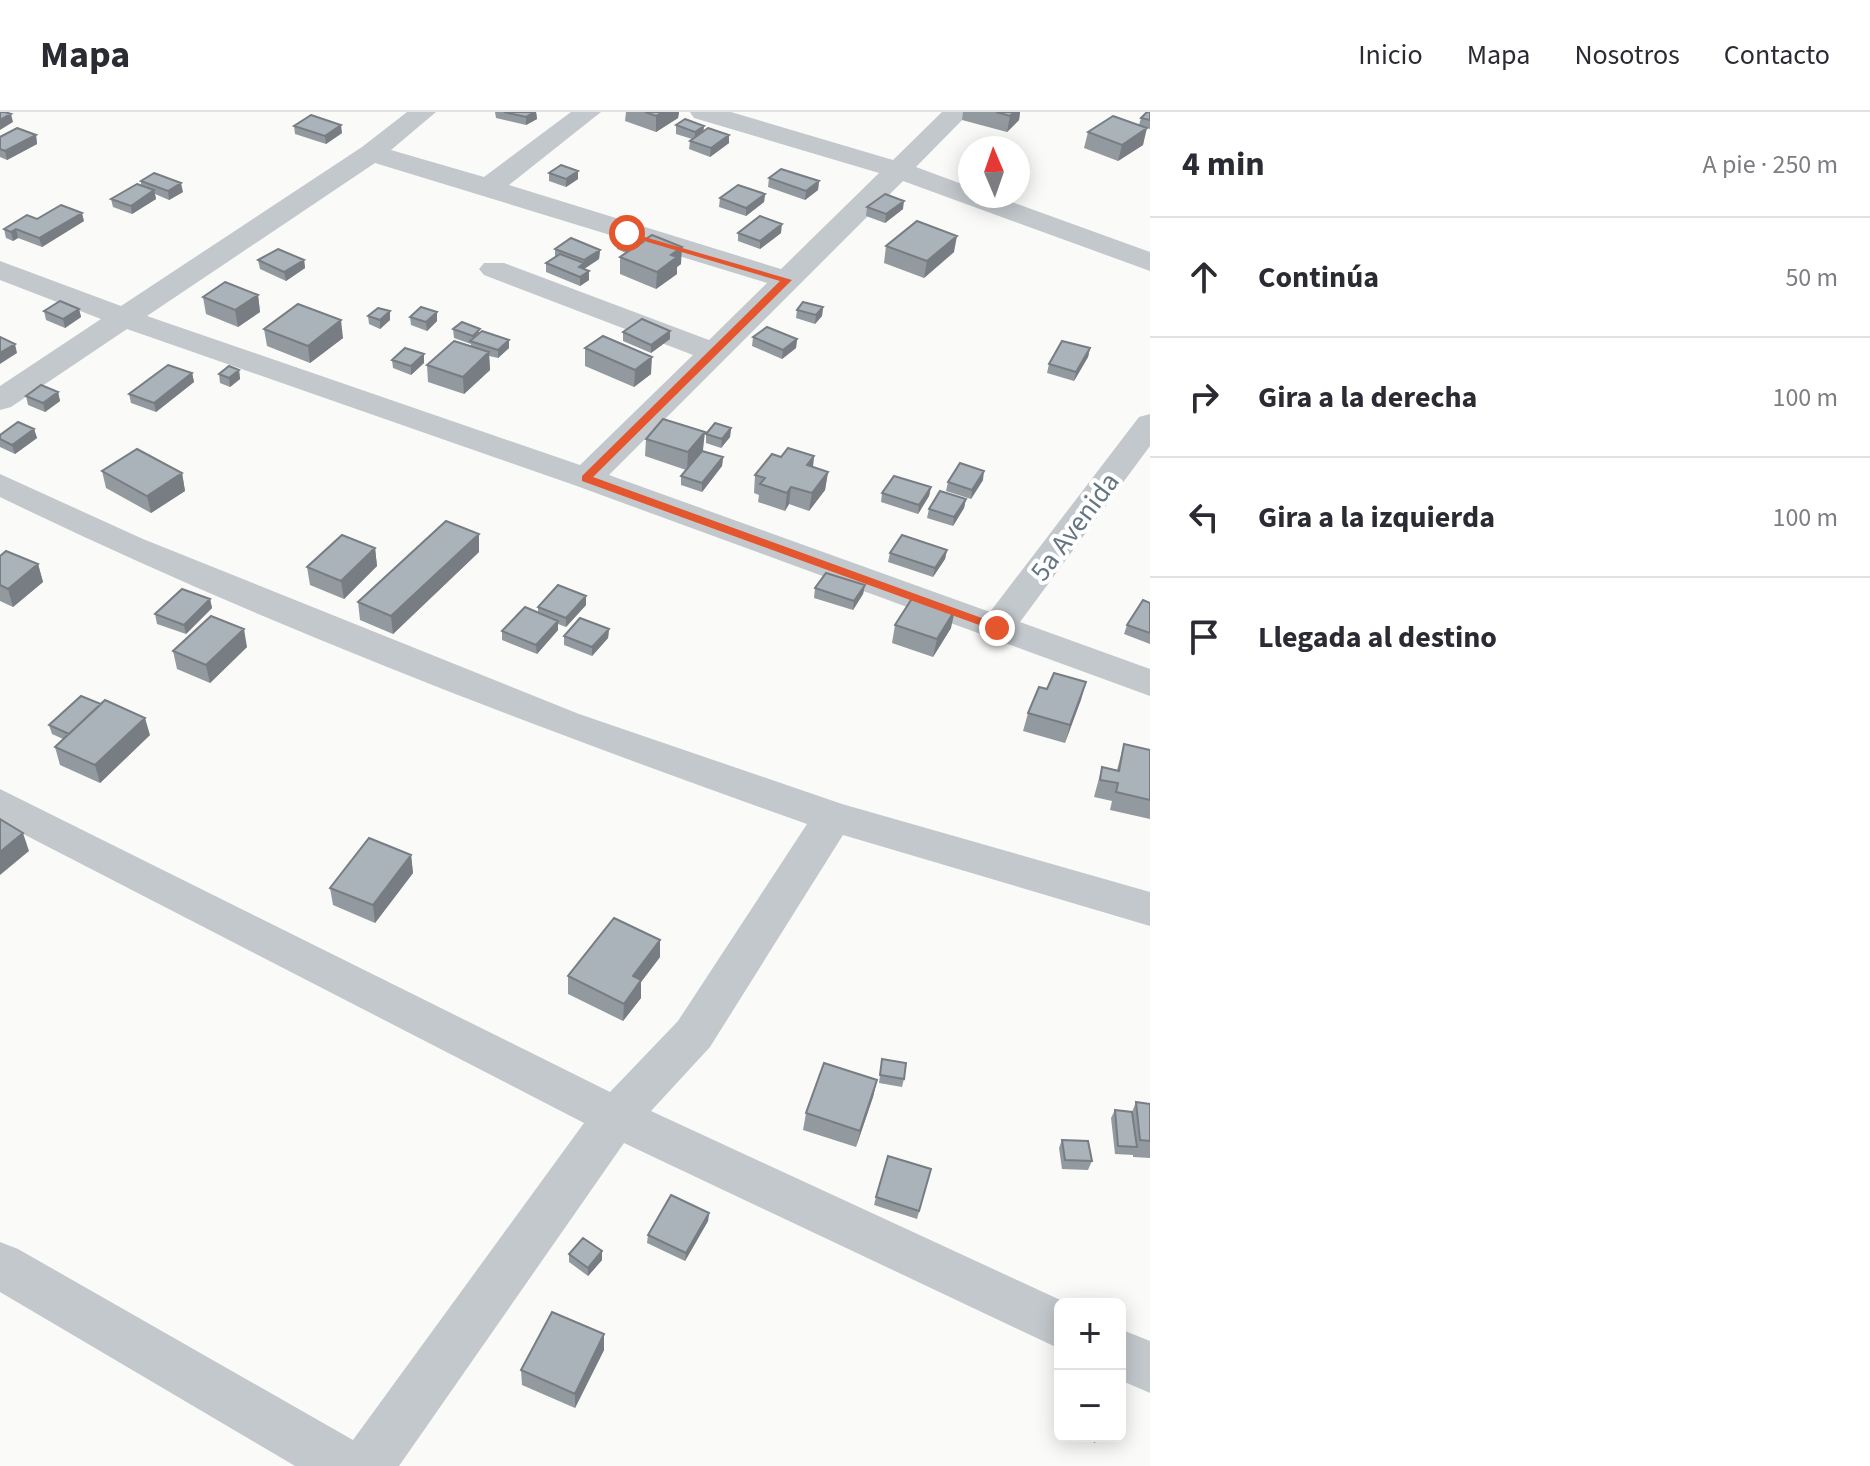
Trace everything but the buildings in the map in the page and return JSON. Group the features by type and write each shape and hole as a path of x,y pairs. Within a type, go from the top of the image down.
{"street":[{"path":"0,400 371,153 423,112"},
{"path":"490,186 588,112"},
{"path":"703,112 898,170 1150,262"},
{"path":"586,478 957,112"},
{"path":"371,153 490,186 627,233 787,280"},
{"path":"494,269 713,352"},
{"path":"0,270 124,318 586,478 1150,683"},
{"name":"5a Avenida","path":"997,628 1150,424"},
{"path":"0,484 131,547 565,724 833,817 1150,909"},
{"path":"0,804 616,1117 1054,1322"},
{"path":"367,1466 616,1117 694,1034 833,817"},
{"path":"0,1265 346,1466"},
{"path":"1126,1356 1150,1368"}],"route":[{"path":"627,233 787,280 586,478 997,628"}]}
